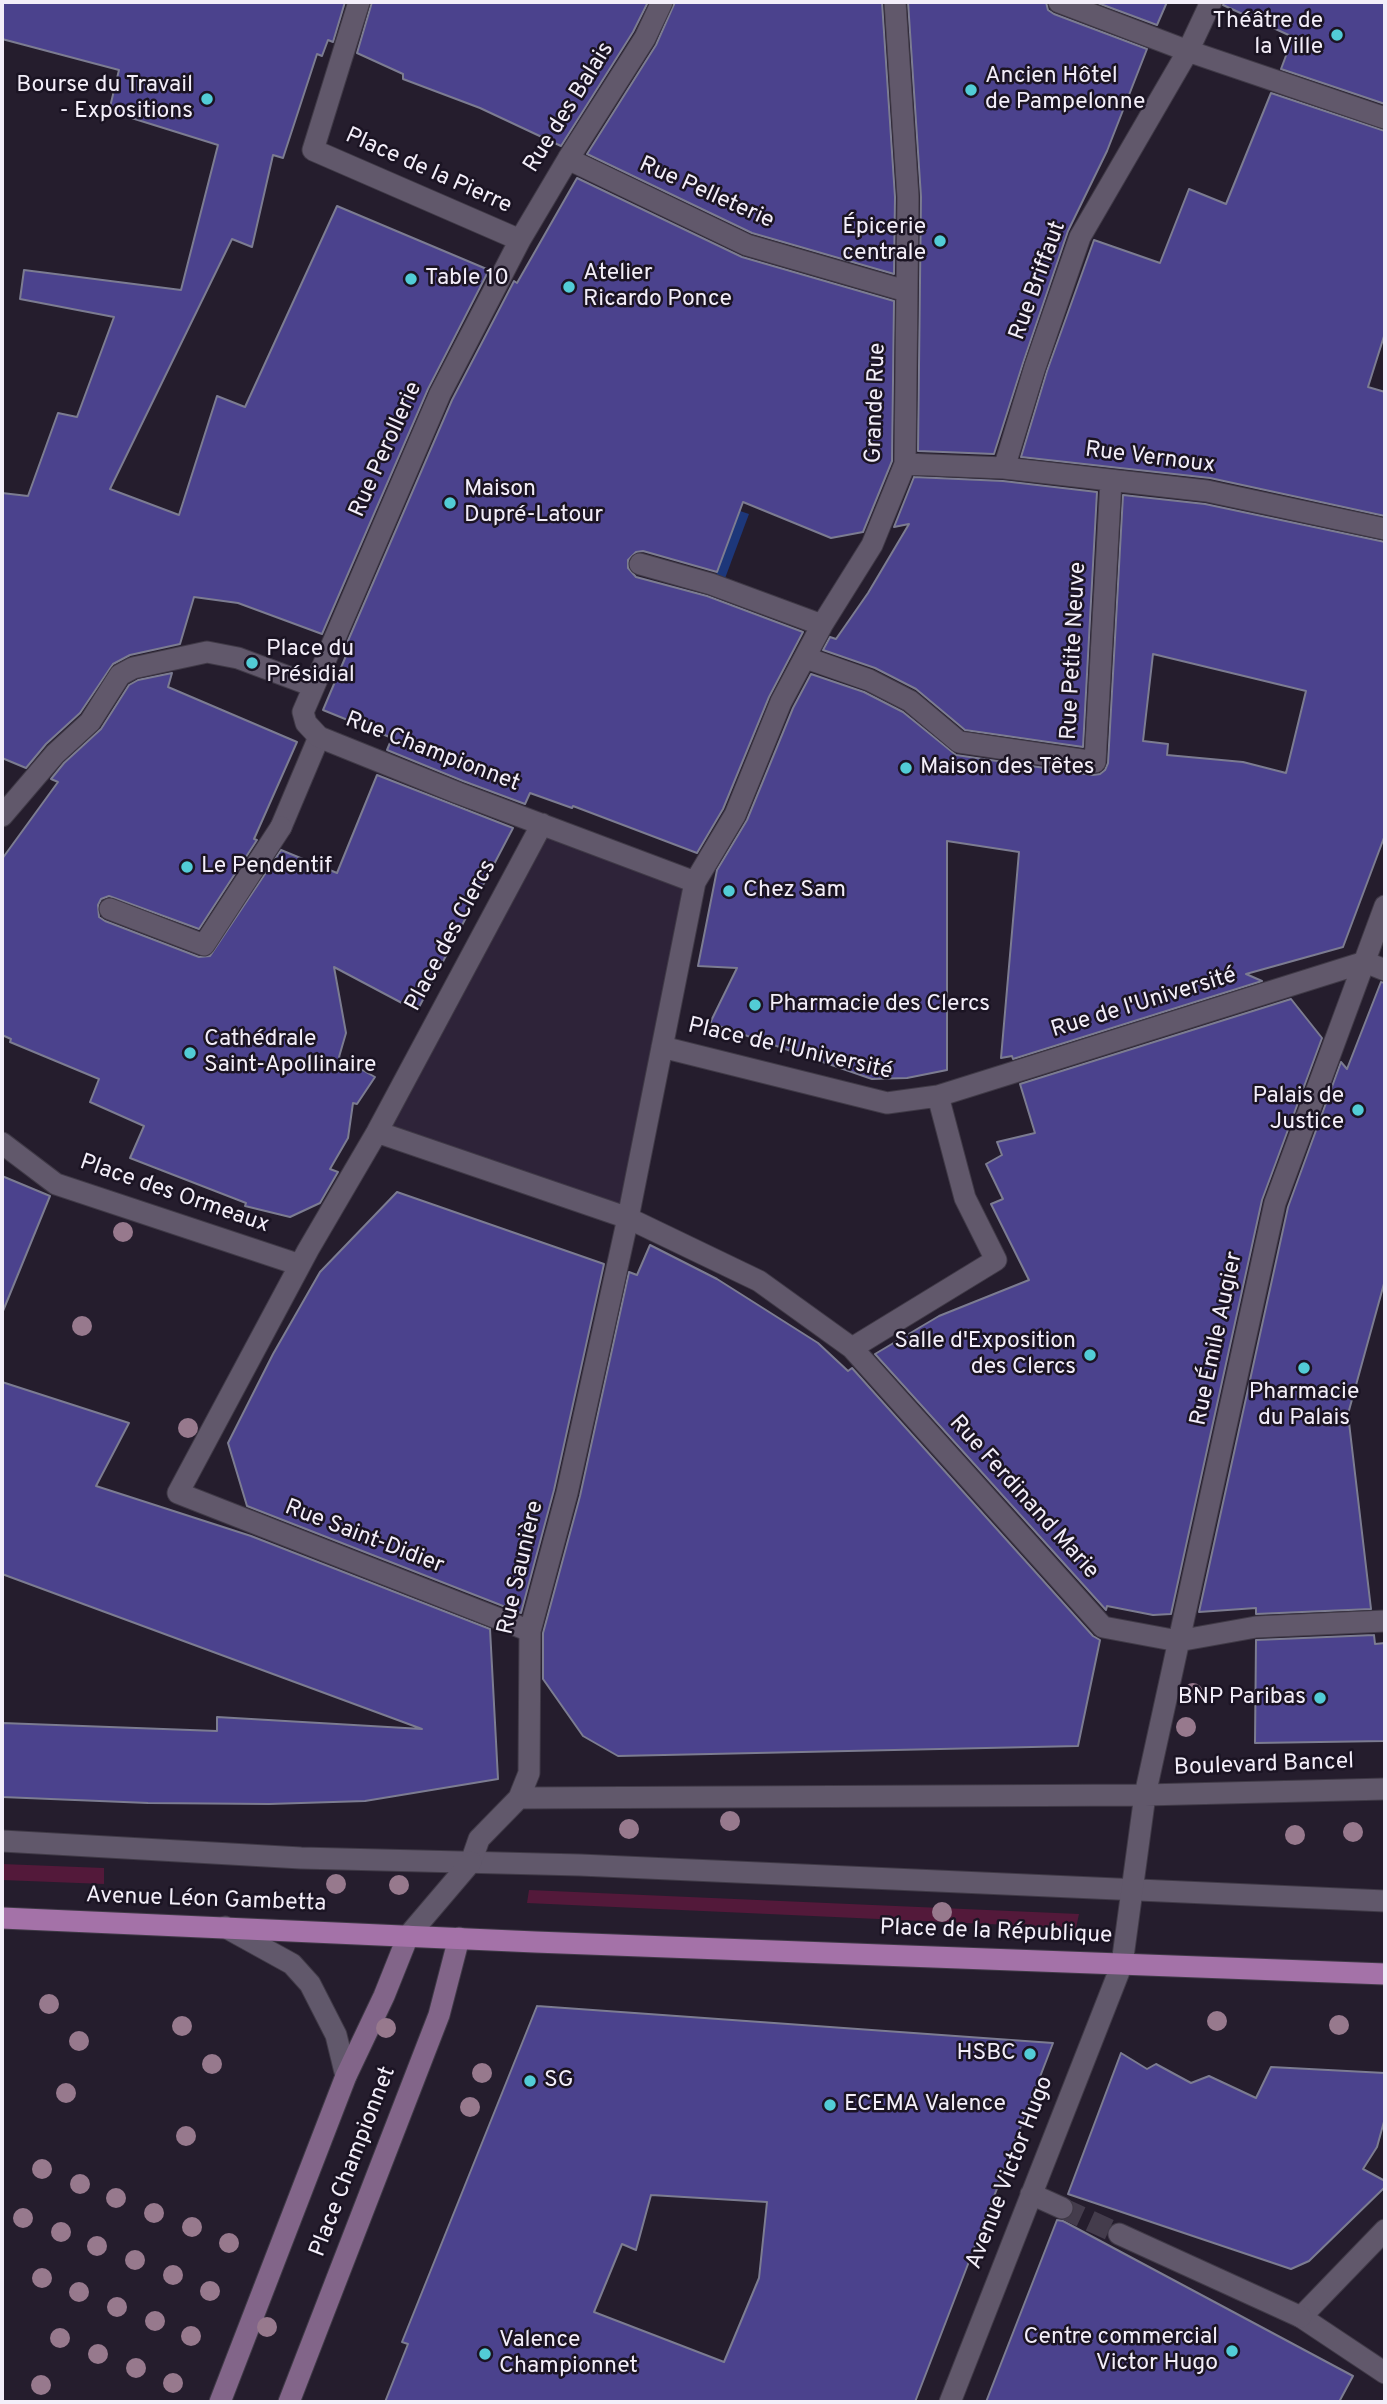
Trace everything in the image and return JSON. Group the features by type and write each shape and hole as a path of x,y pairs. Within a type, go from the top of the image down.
{"main road":[{"name":"Avenue Léon Gambetta","path":"2,1919 408,1936"},
{"name":"Place de la République","path":"408,1936 1122,1964"},
{"name":"Place Championnet","path":"220,2402 346,2076 384,1996 408,1936"},
{"name":"Place Championnet","path":"289,2402 439,2015 459,1938"},
{"path":"1122,1964 1385,1975"}],"street":[{"name":"Place de la Pierre","path":"359,2 313,150 520,240"},
{"name":"Rue des Balais","path":"520,240 645,38 662,2"},
{"name":"Grande Rue","path":"695,882 735,815 781,702 822,625 872,545 905,464 908,197 895,2"},
{"path":"1059,2 1188,51 1385,118"},
{"name":"Rue Briffaut","path":"1004,468 1035,367 1080,237 1188,51 1212,2"},
{"name":"Rue Pelleterie","path":"568,159 747,245 906,291"},
{"name":"Rue Perollerie","path":"313,686 440,394 520,240"},
{"name":"Rue Vernoux","path":"905,464 1004,468 1207,491 1385,529"},
{"name":"Rue Petite Neuve","path":"806,658 869,680 910,701 959,742 1095,762 1111,481"},
{"path":"640,564 711,583 822,625"},
{"path":"2,816 55,754 90,722 120,675 133,668 207,652 222,654 313,686"},
{"name":"Rue Championnet","path":"313,686 303,712 306,723 319,737 542,824"},
{"path":"110,909 204,945 281,827 319,737"},
{"path":"542,824 695,882 662,1047"},
{"name":"Place des Clercs","path":"377,1132 542,824"},
{"name":"Rue Émile Augier","path":"1145,1795 1275,1203 1385,906"},
{"path":"1364,962 1385,970"},
{"name":"Rue de l'Université","path":"938,1096 1364,962"},
{"name":"Place de l'Université","path":"628,1218 662,1047 887,1103 938,1096"},
{"path":"300,1265 377,1132 628,1218 759,1281 852,1348 996,1260 965,1198 938,1096"},
{"name":"Place des Ormeaux","path":"2,1143 56,1184 300,1265"},
{"name":"Rue Saunière","path":"408,1936 471,1862 479,1839 519,1798 529,1773 530,1631 567,1493 628,1218"},
{"name":"Rue Saint-Didier","path":"300,1265 178,1493 530,1631"},
{"name":"Rue Ferdinand Marie","path":"852,1348 1103,1627 1178,1641"},
{"path":"1178,1641 1256,1627 1385,1621"},
{"name":"Boulevard Bancel","path":"1145,1795 1385,1788"},
{"path":"519,1798 1145,1795"},
{"name":"Place de la République","path":"1122,1964 1145,1795"},
{"path":"2,1841 301,1858 471,1862 1385,1901"},
{"name":"Place Championnet","path":"225,1927 292,1964 310,1984 336,2035 346,2076"},
{"name":"Avenue Victor Hugo","path":"950,2402 1122,1964"},
{"path":"1031,2194 1062,2208"},
{"path":"1301,2317 1385,2230"},
{"path":"1119,2234 1301,2317 1385,2374"}],"shaded area":[{"path":"542,824 695,882 628,1218 377,1132"},
{"path":"2,1864 104,1868 104,1884 2,1880"},
{"path":"529,1890 1079,1914 1076,1928 527,1903"}],"water":[{"path":"740,511 749,514 724,581 715,578"}],"building":[{"path":"2,2 345,2 333,42 328,40 322,56 317,54 283,158 273,155 252,247 232,239 110,489 179,515 217,396 245,407 337,206 489,270 428,389 322,634 238,603 194,597 180,644 130,655 113,664 80,713 46,744 26,768 2,758 2,493 28,496 58,413 77,417 114,317 20,299 24,270 181,290 218,145 109,111 119,70 2,39"},
{"path":"372,2 648,2 633,32 561,146 480,108 403,79 403,74 357,53"},
{"path":"675,2 882,2 895,197 894,274 752,233 587,154 656,45"},
{"path":"908,2 1046,2 1048,10 1054,14 1147,49 1107,151 1068,231 994,454 918,451 921,197"},
{"path":"1095,2 1167,2 1157,25"},
{"name":"Théâtre de la Ville","path":"1224,2 1385,2 1385,104 1281,69 1293,37 1223,5"},
{"path":"1271,93 1385,131 1385,333 1368,387 1385,392 1385,516 1210,478 1021,457 1047,371 1094,240 1160,263 1189,189 1226,204"},
{"path":"577,178 742,257 894,301 892,461 863,532 831,538 743,502 717,572 643,551 636,552 628,560 628,568 636,577 707,596 803,632 769,697 723,809 697,853 573,806 572,808 530,793 525,804 463,781 387,750 392,738 323,710 351,644 347,643 452,400 514,281 517,283"},
{"path":"914,477 1003,481 1097,492 1083,747 965,730 916,689 875,668 823,650 830,637 836,639 868,593 909,524 894,527"},
{"path":"1123,495 1205,504 1385,542 1385,835 1343,947 1246,974 1262,981 1013,1059 1012,1056 1001,1058 1019,852 947,841 947,1070 907,1078 872,1079 710,1023 737,968 698,966 717,870 747,820 793,708 811,674 864,692 903,712 956,755 1093,775 1105,770 1108,763","holes":["1153,654 1306,691 1286,773 1243,762 1167,755 1168,744 1143,741"]},
{"path":"172,673 168,687 297,742 254,839 257,840 199,929 109,896 101,899 98,905 99,917 105,921 199,957 210,956 281,850 337,873 377,775 513,828 417,1011 334,967 346,1033 339,1057 375,1077 357,1104 353,1103 348,1138 330,1169 338,1172 320,1203 290,1217 245,1206 246,1203 130,1158 144,1126 90,1102 99,1079 10,1042 11,1039 2,1035 2,859 58,782 51,779 64,763 101,729 129,685 138,680"},
{"path":"1381,982 1385,983 1385,1280 1348,1414 1371,1609 1256,1614 1256,1608 1199,1612 1288,1207 1341,1062 1347,1069"},
{"path":"1291,999 1322,1038 1262,1200 1171,1614 1153,1615 1107,1606 1106,1610 875,1354 939,1316 1029,1280 991,1204 1003,1199 986,1164 1002,1155 997,1142 1035,1133 1020,1084"},
{"path":"2,1176 50,1196 3,1311 2,1311"},
{"path":"397,1192 604,1264 554,1490 521,1613 247,1506 228,1443 273,1354 320,1272"},
{"path":"650,1245 717,1279 818,1343 848,1371 852,1368 1093,1636 1100,1640 1078,1746 618,1756 583,1736 543,1679 543,1633 580,1496 629,1272 637,1275"},
{"path":"2,1382 129,1423 96,1486 251,1536 490,1629 498,1779 365,1801 269,1804 148,1803 2,1797 2,1723 217,1731 217,1717 422,1729 2,1574"},
{"name":"BNP Paribas","path":"1374,1635 1375,1644 1385,1643 1385,1741 1255,1743 1256,1640"},
{"path":"537,2006 1053,2043 915,2402 385,2402 408,2344 402,2342","holes":["651,2195 767,2202 759,2278 724,2362 594,2312 622,2244 636,2250"]},
{"path":"1121,2053 1147,2069 1156,2064 1191,2083 1209,2076 1256,2098 1271,2067 1385,2073 1385,2118 1377,2147 1363,2169 1385,2181 1385,2187 1309,2261 1291,2269 1068,2194"},
{"path":"1057,2220 1353,2376 1339,2402 986,2402"}],"tunnel":[{"path":"1062,2208 1119,2234"}],"place":[{"name":"Théâtre de la Ville","path":"1337,35"},
{"name":"Ancien Hôtel de Pampelonne","path":"971,90"},
{"name":"Bourse du Travail - Expositions","path":"207,99"},
{"name":"Épicerie centrale","path":"940,241"},
{"name":"Table 10","path":"411,279"},
{"name":"Atelier Ricardo Ponce","path":"569,287"},
{"name":"Maison Dupré-Latour","path":"450,503"},
{"name":"Place du Présidial","path":"252,663"},
{"name":"Maison des Têtes","path":"906,768"},
{"name":"Le Pendentif","path":"187,867"},
{"name":"Chez Sam","path":"729,891"},
{"name":"Pharmacie des Clercs","path":"755,1005"},
{"name":"Cathédrale Saint-Apollinaire","path":"190,1053"},
{"name":"Palais de Justice","path":"1358,1110"},
{"name":"Salle d'Exposition des Clercs","path":"1090,1355"},
{"name":"Pharmacie du Palais","path":"1304,1368"},
{"name":"BNP Paribas","path":"1320,1698"},
{"name":"HSBC","path":"1030,2054"},
{"name":"SG","path":"530,2081"},
{"name":"ECEMA Valence","path":"830,2105"},
{"name":"Centre commercial Victor Hugo","path":"1232,2351"},
{"name":"Valence Championnet","path":"485,2354"}]}
